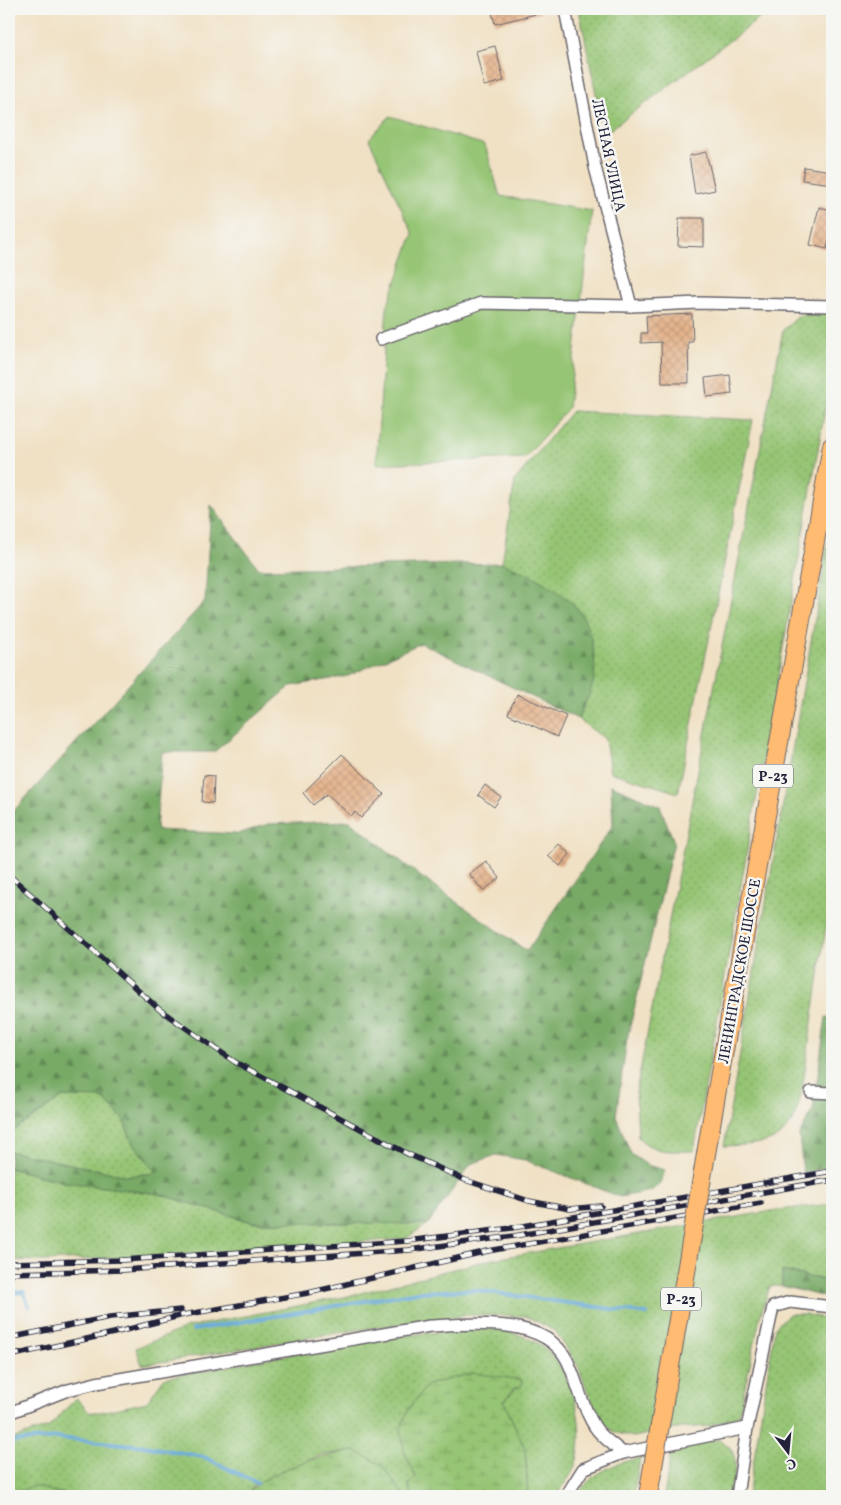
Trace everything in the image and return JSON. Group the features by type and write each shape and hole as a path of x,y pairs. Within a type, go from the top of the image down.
{"highway":[{"name":"ЛЕНИНГРАДСКОЕ ШОССЕ","path":"648,1496 715,1101 832,446"}],"street":[{"name":"ЛЕСНАЯ УЛИЦА","path":"565,9 591,150 630,306"},
{"path":"381,338 480,303 630,306 700,303 832,306"},
{"path":"810,1092 832,1094"},
{"path":"737,1496 747,1428 773,1307 790,1302 832,1307"},
{"path":"9,1413 68,1390 106,1381 430,1326 470,1324 507,1326 531,1331 557,1348 566,1358 583,1404 596,1428 623,1453"},
{"path":"566,1496 583,1469 623,1453 747,1428"}],"green space":[{"path":"579,9 772,9 604,134"},
{"path":"390,116 485,145 500,196 592,211 568,408 525,458 376,464 387,307 413,234 369,139"},
{"path":"817,311 832,313 832,370 694,1151 657,1149 638,1137 636,1092 783,330 800,315"},
{"path":"572,411 753,420 678,793 610,772 605,739 578,719 594,679 502,563 515,480"},
{"path":"211,505 259,569 502,563 522,571 555,590 573,604 584,618 594,654 595,672 591,689 578,719 421,643 348,676 291,686 214,752 162,752 156,830 238,834 268,824 350,821 420,876 527,951 613,825 611,785 660,806 674,842 627,1039 616,1116 631,1154 647,1165 665,1170 660,1184 651,1191 620,1197 525,1160 496,1155 471,1164 428,1224 252,1222 159,1194 65,1182 9,1168 10,1151 127,1176 157,1173 133,1144 123,1119 103,1098 63,1097 13,1131 9,1130 9,816 205,601"},
{"path":"832,520 832,887 802,1090 798,1108 792,1121 777,1137 755,1144 724,1146"},
{"path":"826,1017 832,1018 832,1167 803,1173 799,1135 813,1110"},
{"path":"63,1097 103,1098 123,1119 133,1144 158,1173 127,1176 10,1152 9,1154 9,1130 13,1131"},
{"path":"9,1168 65,1182 159,1194 252,1222 428,1224 405,1239 156,1256 42,1261 9,1260"},
{"path":"832,1204 832,1282 782,1271 782,1286 770,1286 761,1313 739,1415 709,1426 682,1428 633,1437 614,1432 597,1416 578,1366 555,1331 526,1316 470,1315 356,1330 142,1365 136,1348 188,1327 349,1296 488,1260 777,1210"},
{"path":"782,1271 832,1282 832,1299 782,1286"},
{"path":"789,1314 805,1314 832,1320 832,1494 748,1496 775,1327"},
{"path":"491,1329 514,1333 535,1342 548,1351 559,1364 568,1380 578,1416 579,1451 575,1466 558,1496 528,1496 525,1449 504,1402 522,1380 404,1451 416,1477 409,1484 411,1496 404,1496 382,1465 354,1451 321,1455 257,1483 245,1496 68,1496 33,1486 9,1496 9,1440 49,1427 76,1398 89,1412 101,1412 147,1402 164,1378 368,1341 450,1331"},
{"path":"473,1373 522,1380 521,1387 514,1388 504,1402 525,1449 528,1496 411,1496 409,1484 416,1477 404,1451 401,1428 408,1410 427,1385"},
{"path":"715,1439 730,1448 734,1455 735,1471 731,1496 664,1496 671,1454 704,1440"},
{"path":"355,1451 382,1465 404,1496 245,1496 255,1487 281,1471 311,1460"},
{"path":"640,1458 634,1496 577,1496 589,1481 604,1470"},
{"path":"33,1486 68,1495 68,1496 9,1496"}],"building":[{"path":"491,9 540,9 540,13 495,24"},
{"path":"495,46 504,81 484,86 476,51"},
{"path":"706,152 715,190 695,194 689,156"},
{"path":"804,167 832,171 832,184 802,180"},
{"path":"819,207 832,210 832,225 827,249 810,245"},
{"path":"679,218 704,218 704,247 678,246"},
{"path":"692,314 693,342 688,342 689,383 662,383 661,342 641,343 641,333 647,333 646,316"},
{"path":"730,375 732,394 707,397 705,378"},
{"path":"517,694 566,716 557,737 508,714"},
{"path":"342,754 384,794 361,818 355,812 351,816 327,794 313,805 303,793"},
{"path":"204,775 214,776 213,803 202,802"},
{"path":"485,785 501,797 494,807 478,795"},
{"path":"559,844 570,854 560,866 548,856"},
{"path":"486,861 500,878 483,891 469,874"}],"waterway":[{"path":"193,1330 418,1292 474,1290 647,1314"},
{"path":"9,1293 24,1292 29,1307"},
{"path":"9,1442 58,1438 144,1446 204,1457 257,1483"}],"railway":[{"path":"9,875 160,1010 235,1062 408,1154 465,1180 529,1201 570,1209 601,1206"},
{"path":"9,1263 122,1260 407,1241 512,1228 832,1171"},
{"path":"9,1273 123,1270 409,1250 514,1236 832,1180"},
{"path":"9,1356 114,1333 183,1315 308,1293 488,1251 761,1203"},
{"path":"9,1338 110,1317 181,1310"}]}
